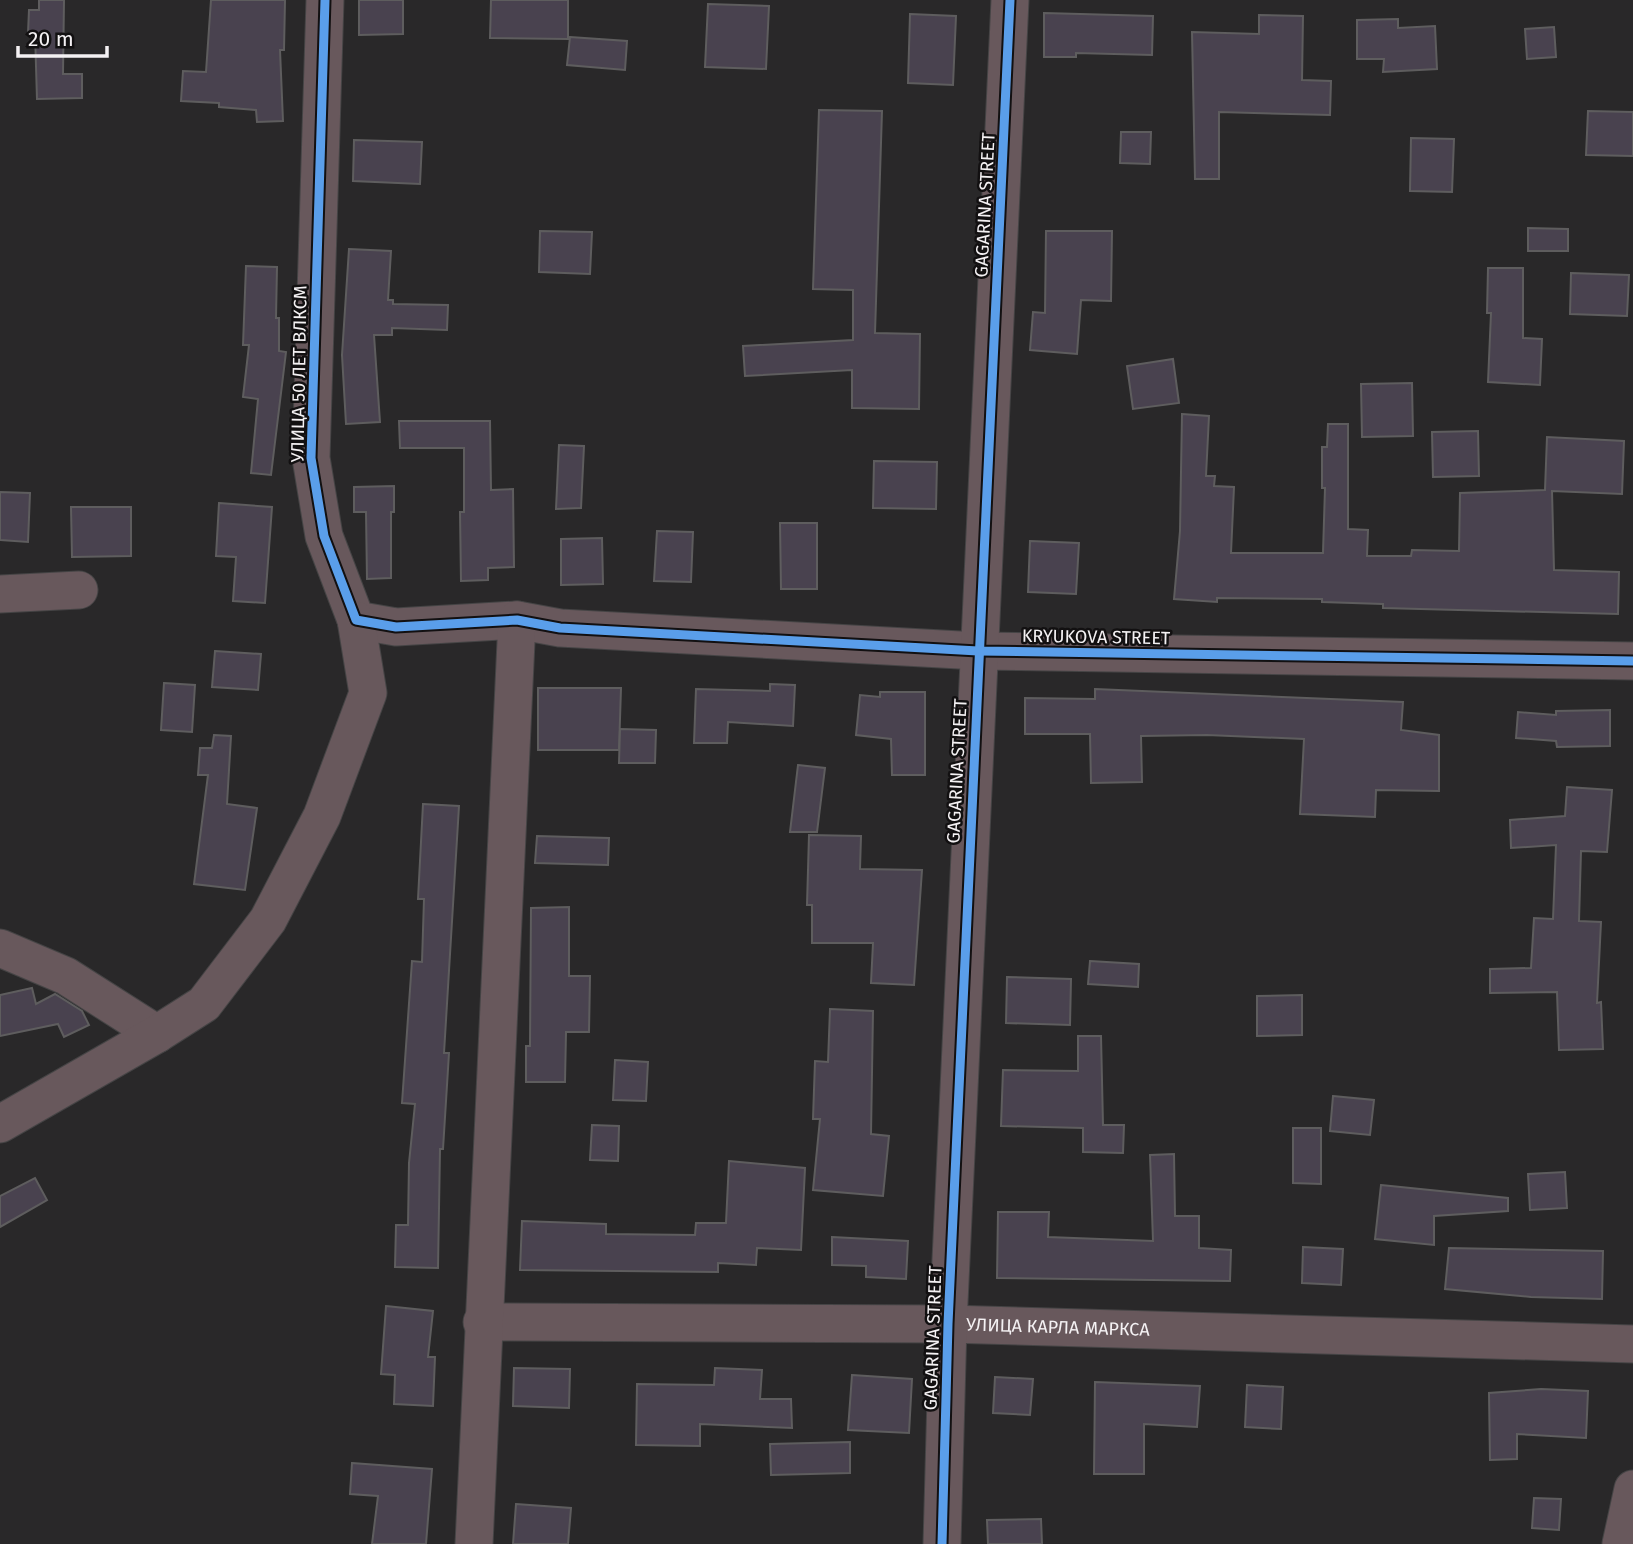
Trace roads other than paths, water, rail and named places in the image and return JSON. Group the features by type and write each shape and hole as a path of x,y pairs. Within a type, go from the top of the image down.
{"street":[{"name":"УЛИЦА 50 ЛЕТ ВЛКСМ","path":"0,1124 158,1034 204,1003 268,920 322,816 368,693 356,620 324,536 311,458 325,0"},
{"name":"GAGARINA STREET","path":"942,1544 948,1324 1010,0"},
{"path":"0,594 79,590"},
{"path":"356,620 396,627 517,620 482,1322 474,1544"},
{"name":"KRYUKOVA STREET","path":"517,620 560,628 978,651 1633,661"},
{"path":"0,948 66,976 158,1034"},
{"name":"УЛИЦА КАРЛА МАРКСА","path":"482,1322 948,1324 1633,1344"},
{"path":"1621,1544 1633,1489"}]}
